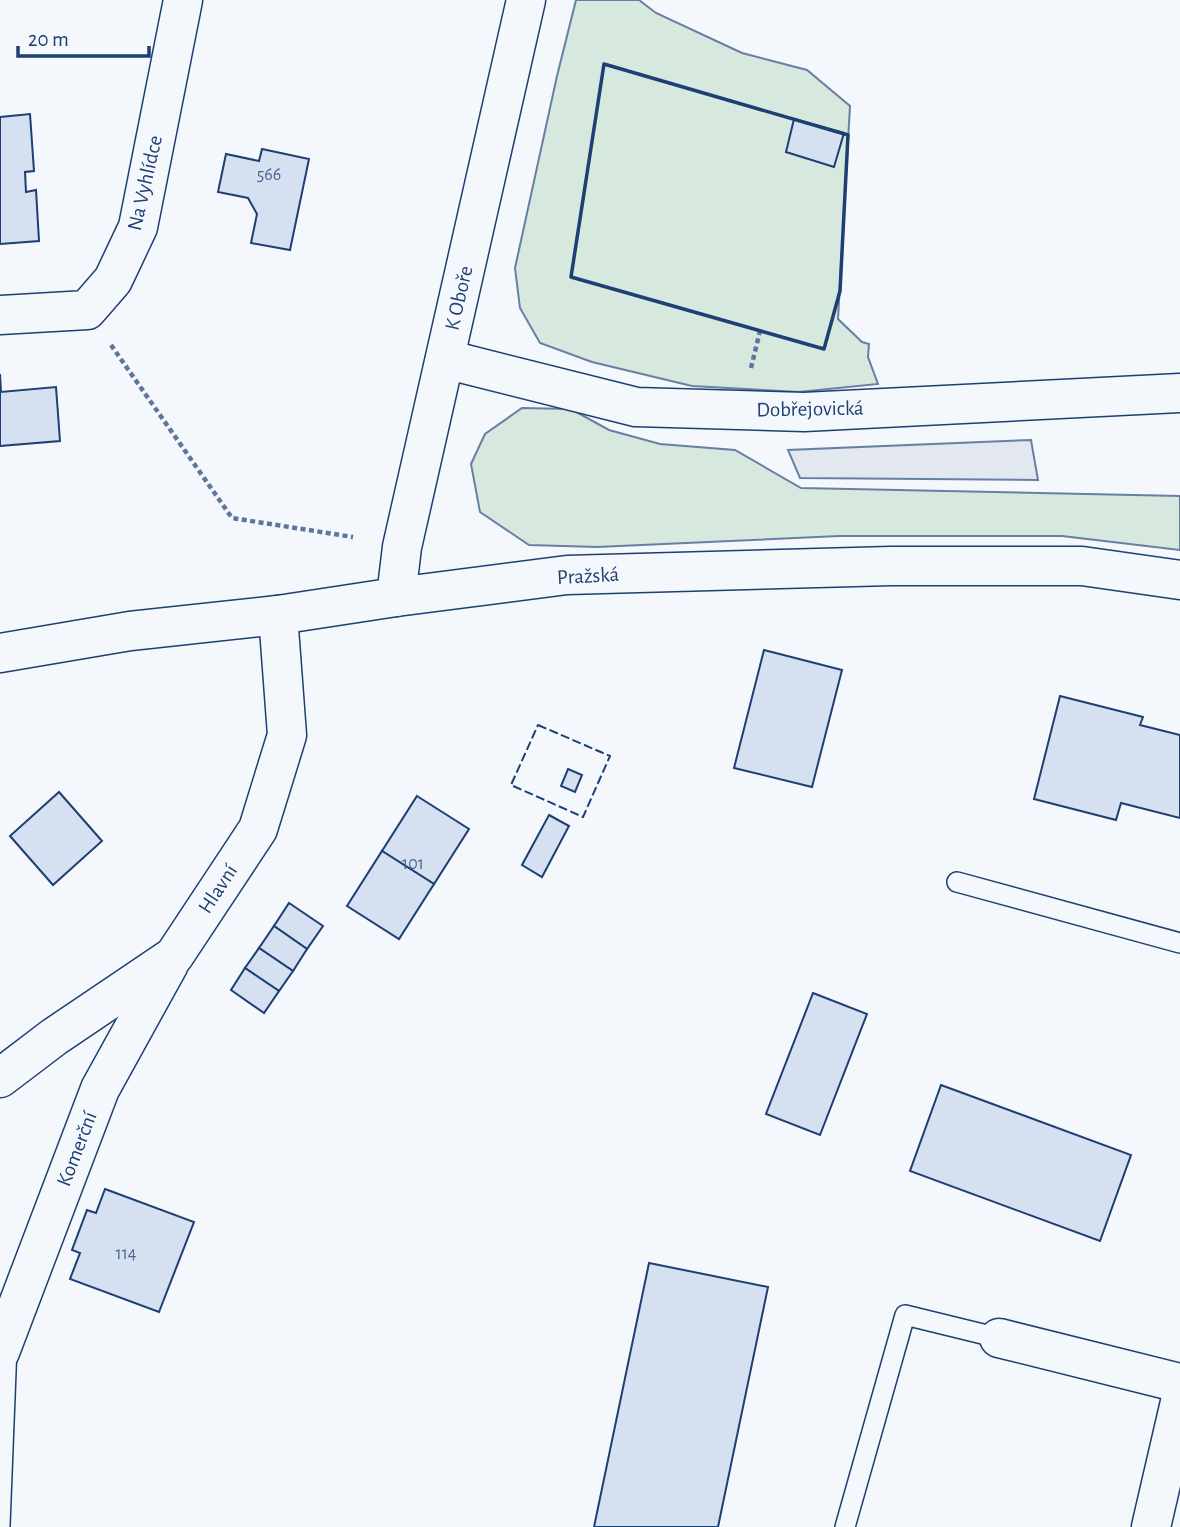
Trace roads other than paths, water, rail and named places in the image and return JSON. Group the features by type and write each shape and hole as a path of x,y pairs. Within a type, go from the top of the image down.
{"street":[{"name":"Na Vyhlídce","path":"0,315 87,310 113,280 138,227 183,0"},
{"name":"K Oboře","path":"396,597 402,547 526,0"},
{"name":"Dobřejovická","path":"445,359 636,407 804,412 1180,393"},
{"name":"Pražská","path":"0,653 130,631 278,615 567,575 891,566 1082,566 1180,580"},
{"name":"Hlavní","path":"0,1077 174,956 257,829 287,736 278,615"},
{"name":"Komerční","path":"4,1341 100,1089 174,956"},
{"path":"999,1338 1180,1383"},
{"path":"1151,1527 1180,1402"}],"lane":[{"path":"957,882 1180,943"},
{"path":"845,1527 905,1315 999,1338"},
{"path":"0,1525 4,1341"}]}
